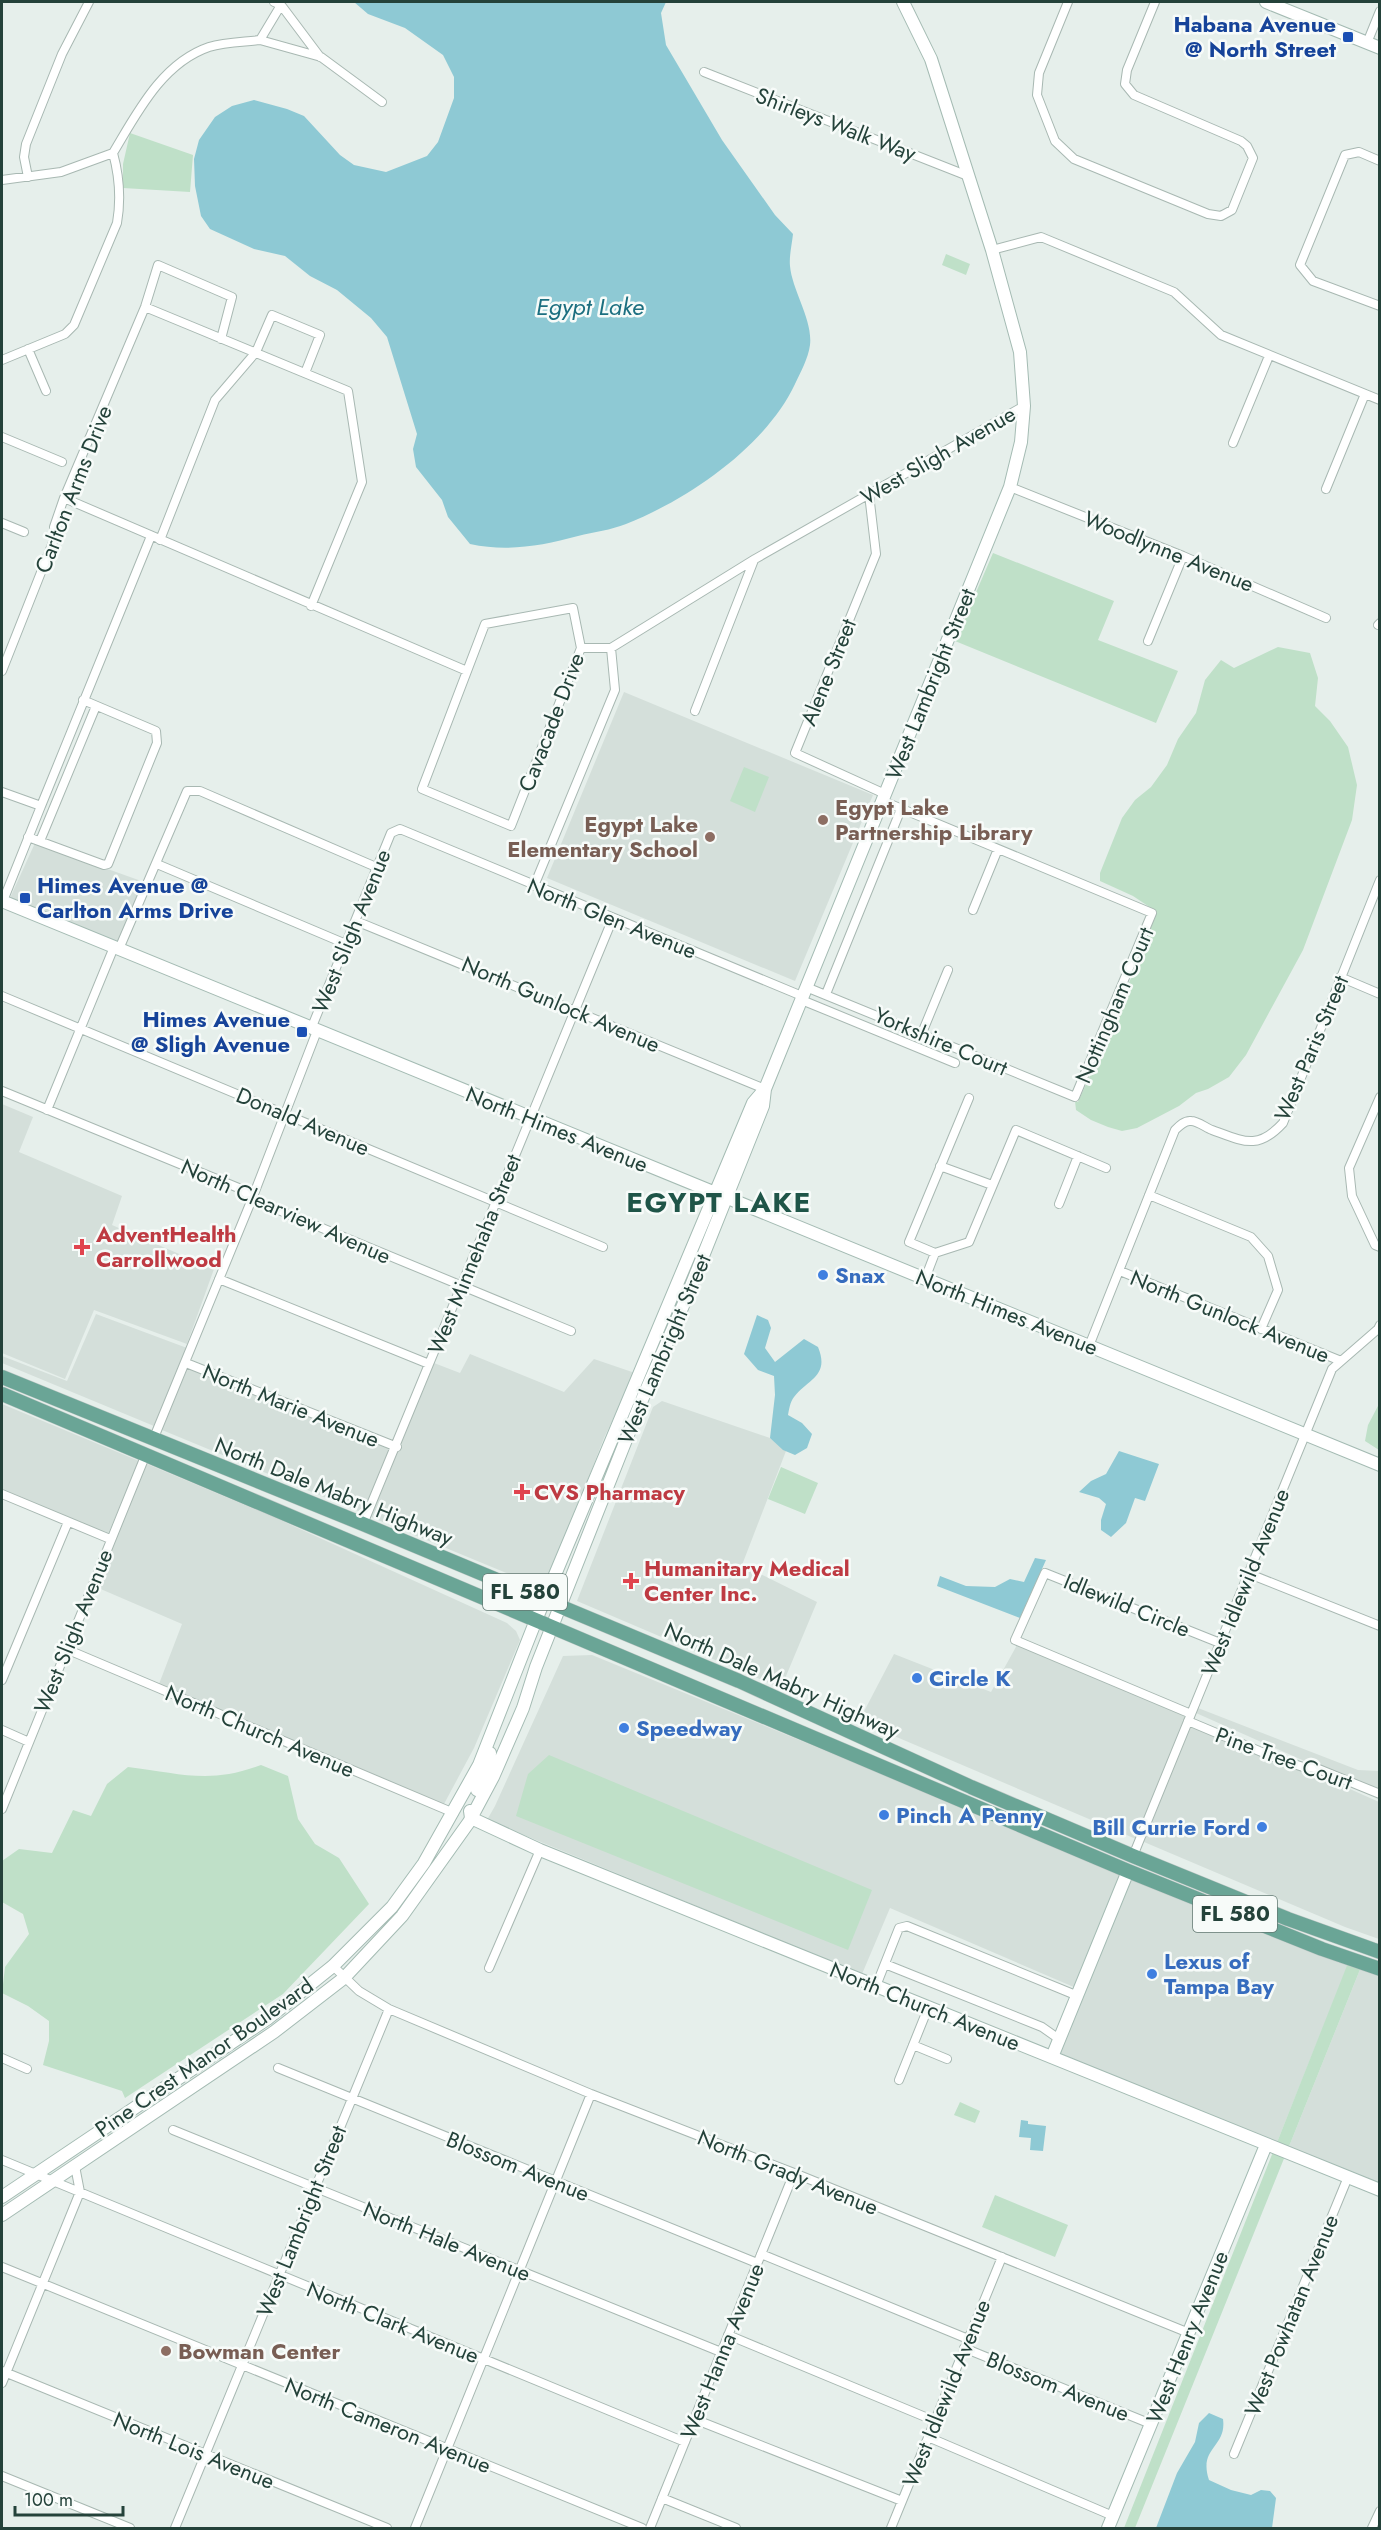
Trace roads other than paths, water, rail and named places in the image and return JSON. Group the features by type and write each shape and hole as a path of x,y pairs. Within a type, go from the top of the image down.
{"main road":[{"name":"West Sligh Avenue","path":"903,2 931,59 992,250 1020,352 1024,406"},
{"path":"1266,2 1380,48"},
{"name":"West Lambright Street","path":"545,1601 763,1106 765,1089 804,991 1010,487 1020,447 1024,406"},
{"name":"North Himes Avenue","path":"2,901 1380,1465"},
{"name":"West Lambright Street","path":"560,1607 721,1197"},
{"name":"North Dale Mabry Highway","path":"2,1377 739,1681 971,1787 1133,1856 1288,1919 1380,1952"},
{"path":"2,1386 25,1396 44,1395"},
{"name":"North Dale Mabry Highway","path":"2,1394 1128,1871 1323,1949 1380,1969"},
{"path":"27,1405 56,1409 130,1440 142,1442 153,1440"},
{"path":"146,1454 156,1452 170,1455 268,1495 285,1494"},
{"name":"Pine Crest Manor Boulevard","path":"2,2197 267,2019 333,1966 392,1907 424,1863 454,1813 489,1741 545,1601"},
{"name":"Pine Crest Manor Boulevard","path":"2,2215 274,2032 344,1978 402,1916 471,1818 493,1777 523,1708 560,1607"},
{"path":"743,1709 777,1712 790,1705"},
{"path":"787,1726 804,1724 871,1752 900,1755"},
{"name":"Pine Crest Manor Boulevard","path":"471,1818 469,1806 489,1762 489,1741"},
{"path":"935,1789 956,1790 971,1787"},
{"name":"Pine Crest Manor Boulevard","path":"424,1887 439,1852 452,1833 454,1813"},
{"path":"1001,1817 1016,1813 1035,1814"},
{"name":"North Church Avenue","path":"471,1818 540,1850 1380,2190"},
{"path":"1092,1855 1120,1860 1133,1856"},
{"path":"1052,2057 1128,1871 1140,1869 1186,1885 1211,1887"},
{"path":"1206,1902 1228,1906 1275,1922 1282,1923 1288,1919"},
{"path":"1323,1949 1330,1946 1380,1952"},
{"name":"West Henry Avenue","path":"1108,2529 1266,2145"}],"street":[{"path":"28,177 24,157 26,144 62,54 89,2"},
{"path":"1068,2 1040,73 1037,95 1055,141 1074,159 1208,214 1221,216 1232,210 1253,158 1247,146 1242,141 1134,95 1125,84 1127,70 1155,2"},
{"path":"260,40 277,3 321,57 382,102"},
{"path":"1367,43 1380,11"},
{"path":"2,180 61,172 113,153 143,102 177,65 211,47 260,40 321,57"},
{"name":"Shirleys Walk Way","path":"704,72 968,176"},
{"path":"1380,161 1359,152 1345,155 1300,265 1313,281 1380,306"},
{"path":"2,360 65,334 81,311 117,223 118,169 113,153"},
{"path":"992,250 1041,237 1174,292 1221,334 1269,356 1380,400"},
{"name":"Carlton Arms Drive","path":"2,671 55,537 54,527 64,498 145,306 158,266 232,297 221,339"},
{"path":"145,306 348,391 362,482 311,606"},
{"path":"160,540 215,400 256,352 272,315 320,335 305,373"},
{"path":"28,349 46,391"},
{"path":"1233,443 1269,356"},
{"path":"1326,489 1365,394"},
{"name":"West Sligh Avenue","path":"610,648 755,559 1024,406"},
{"path":"2,437 62,462"},
{"name":"Woodlynne Avenue","path":"1010,487 1183,556 1326,618"},
{"name":"Alene Street","path":"869,494 876,554 795,753 884,798"},
{"path":"64,498 311,606 467,671"},
{"path":"2,523 24,532"},
{"path":"2,901 151,536"},
{"path":"1148,641 1183,556"},
{"path":"696,711 755,559"},
{"name":"Cavacade Drive","path":"573,608 581,648 511,826 422,789 467,671 485,624 573,608"},
{"path":"534,886 615,690 610,648 581,648"},
{"path":"28,837 104,865 108,864 157,743 156,731 83,700"},
{"path":"40,841 96,706"},
{"path":"47,1110 81,1028 157,864 187,791 200,791 376,867"},
{"path":"2,792 40,806"},
{"path":"884,798 901,809 998,849 973,910"},
{"path":"826,994 901,809"},
{"name":"North Glen Avenue","path":"391,833 400,829 613,918 804,991"},
{"name":"West Sligh Avenue","path":"153,1440 252,1199 346,944 391,833"},
{"name":"Nottingham Court","path":"998,849 1152,913 1075,1097"},
{"path":"157,864 346,944"},
{"name":"West Paris Street","path":"1089,1346 1175,1130 1183,1123 1191,1121 1254,1143 1270,1136 1283,1123 1380,880"},
{"name":"West Minnehaha Street","path":"363,1524 397,1447 613,918"},
{"name":"North Gunlock Avenue","path":"356,921 765,1089"},
{"path":"922,1033 948,970"},
{"path":"1340,978 1380,994"},
{"path":"804,991 804,1001 955,1063"},
{"name":"Yorkshire Court","path":"804,991 826,994 1075,1097"},
{"name":"Donald Avenue","path":"2,996 603,1247"},
{"name":"North Clearview Avenue","path":"2,1091 241,1189 252,1199 571,1331"},
{"path":"1380,1097 1349,1168 1352,1196 1375,1245 1380,1247"},
{"path":"969,1098 909,1242 935,1253 969,1242 1016,1130 1106,1168"},
{"path":"1059,1204 1078,1156"},
{"path":"940,1166 992,1185"},
{"path":"1149,1195 1251,1237 1268,1256 1278,1290 1261,1329"},
{"path":"925,1279 935,1253"},
{"name":"North Gunlock Avenue","path":"1120,1271 1341,1361"},
{"path":"219,1279 429,1364"},
{"name":"West Idlewild Avenue","path":"1133,1856 1332,1369 1380,1325"},
{"name":"North Marie Avenue","path":"186,1362 397,1447"},
{"name":"West Sligh Avenue","path":"2,1809 146,1454"},
{"path":"2,1494 110,1539"},
{"path":"2,1680 68,1522"},
{"name":"Idlewild Circle","path":"1190,1718 1015,1640 1045,1573 1220,1643"},
{"path":"1247,1573 1380,1626"},
{"name":"North Church Avenue","path":"66,1649 454,1813"},
{"name":"Pine Tree Court","path":"1190,1718 1276,1758 1303,1767 1316,1768 1380,1794"},
{"path":"2,1730 29,1742"},
{"path":"489,1968 540,1850"},
{"path":"876,1986 901,1926 907,1926 1078,1995"},
{"path":"885,1964 1042,2027 1059,2039"},
{"name":"North Grady Avenue","path":"333,1966 344,1978 389,2009 591,2094 1189,2333"},
{"path":"899,2080 928,2008"},
{"name":"West Lambright Street","path":"175,2529 389,2009"},
{"path":"913,2045 947,2059"},
{"path":"2,2058 27,2069"},
{"name":"Blossom Avenue","path":"278,2068 757,2264"},
{"path":"415,2529 591,2094"},
{"name":"North Hale Avenue","path":"173,2130 721,2352"},
{"name":"North Clark Avenue","path":"2,2160 685,2442"},
{"path":"2,2383 4,2372 80,2192 75,2166"},
{"name":"West Hanna Avenue","path":"650,2529 794,2174"},
{"name":"West Powhatan Avenue","path":"1234,2454 1347,2177"},
{"name":"Blossom Avenue","path":"761,2254 1151,2424"},
{"name":"West Idlewild Avenue","path":"892,2528 1002,2257"},
{"name":"North Cameron Avenue","path":"2,2267 642,2529"},
{"path":"728,2335 934,2421"},
{"name":"North Lois Avenue","path":"4,2372 387,2529"},
{"path":"694,2419 902,2501"},
{"path":"928,2437 1113,2516"},
{"path":"2,2476 130,2529"},
{"path":"662,2498 736,2529"},
{"path":"1372,2529 1380,2511"}],"water":[{"name":"Egypt Lake","path":"354,2 666,2 661,13 666,45 722,140 775,215 793,234 790,266 810,335 806,360 782,407 765,429 723,468 675,500 614,528 524,547 497,548 470,544 448,517 442,500 416,467 413,449 417,434 387,337 371,318 337,290 310,276 285,256 254,249 210,229 201,216 195,186 194,159 199,140 215,117 232,106 254,100 304,116 340,155 354,165 386,172 427,156 438,142 454,98 454,77 443,55 405,28 368,14"},
{"path":"757,1315 768,1320 771,1328 765,1348 775,1362 804,1339 818,1347 821,1357 821,1365 816,1376 794,1397 790,1406 788,1415 802,1423 812,1434 807,1448 795,1455 783,1450 770,1438 775,1395 774,1376 758,1370 744,1354"},
{"path":"1119,1451 1159,1464 1145,1501 1135,1498 1126,1523 1111,1537 1101,1530 1101,1520 1106,1504 1099,1498 1079,1492 1091,1481 1106,1474"},
{"path":"1035,1558 1046,1560 1020,1618 937,1586 940,1576 966,1586 995,1587 1010,1579 1024,1582"},
{"path":"1021,2120 1028,2121 1028,2124 1046,2126 1043,2151 1030,2150 1031,2138 1019,2137"},
{"path":"1209,2413 1223,2419 1223,2429 1207,2461 1209,2480 1231,2490 1251,2495 1261,2490 1270,2491 1276,2498 1272,2528 1156,2528 1177,2473 1195,2442 1199,2423"}],"place":[{"name":"Habana Avenue @ North Street","path":"1348,37"},
{"name":"Egypt Lake Partnership Library","path":"823,820"},
{"name":"Egypt Lake Elementary School","path":"710,837"},
{"name":"Himes Avenue @ Carlton Arms Drive","path":"25,898"},
{"name":"Himes Avenue @ Sligh Avenue","path":"302,1032"},
{"name":"AdventHealth Carrollwood","path":"82,1247"},
{"name":"Snax","path":"823,1275"},
{"name":"CVS Pharmacy","path":"522,1492"},
{"name":"Humanitary Medical Center Inc.","path":"631,1581"},
{"name":"Circle K","path":"917,1678"},
{"name":"Speedway","path":"624,1728"},
{"name":"Pinch A Penny","path":"884,1815"},
{"name":"Bill Currie Ford","path":"1262,1827"},
{"name":"Lexus of Tampa Bay","path":"1152,1974"},
{"name":"Bowman Center","path":"166,2351"}],"district":[{"name":"EGYPT LAKE","path":"719,1202"}]}
